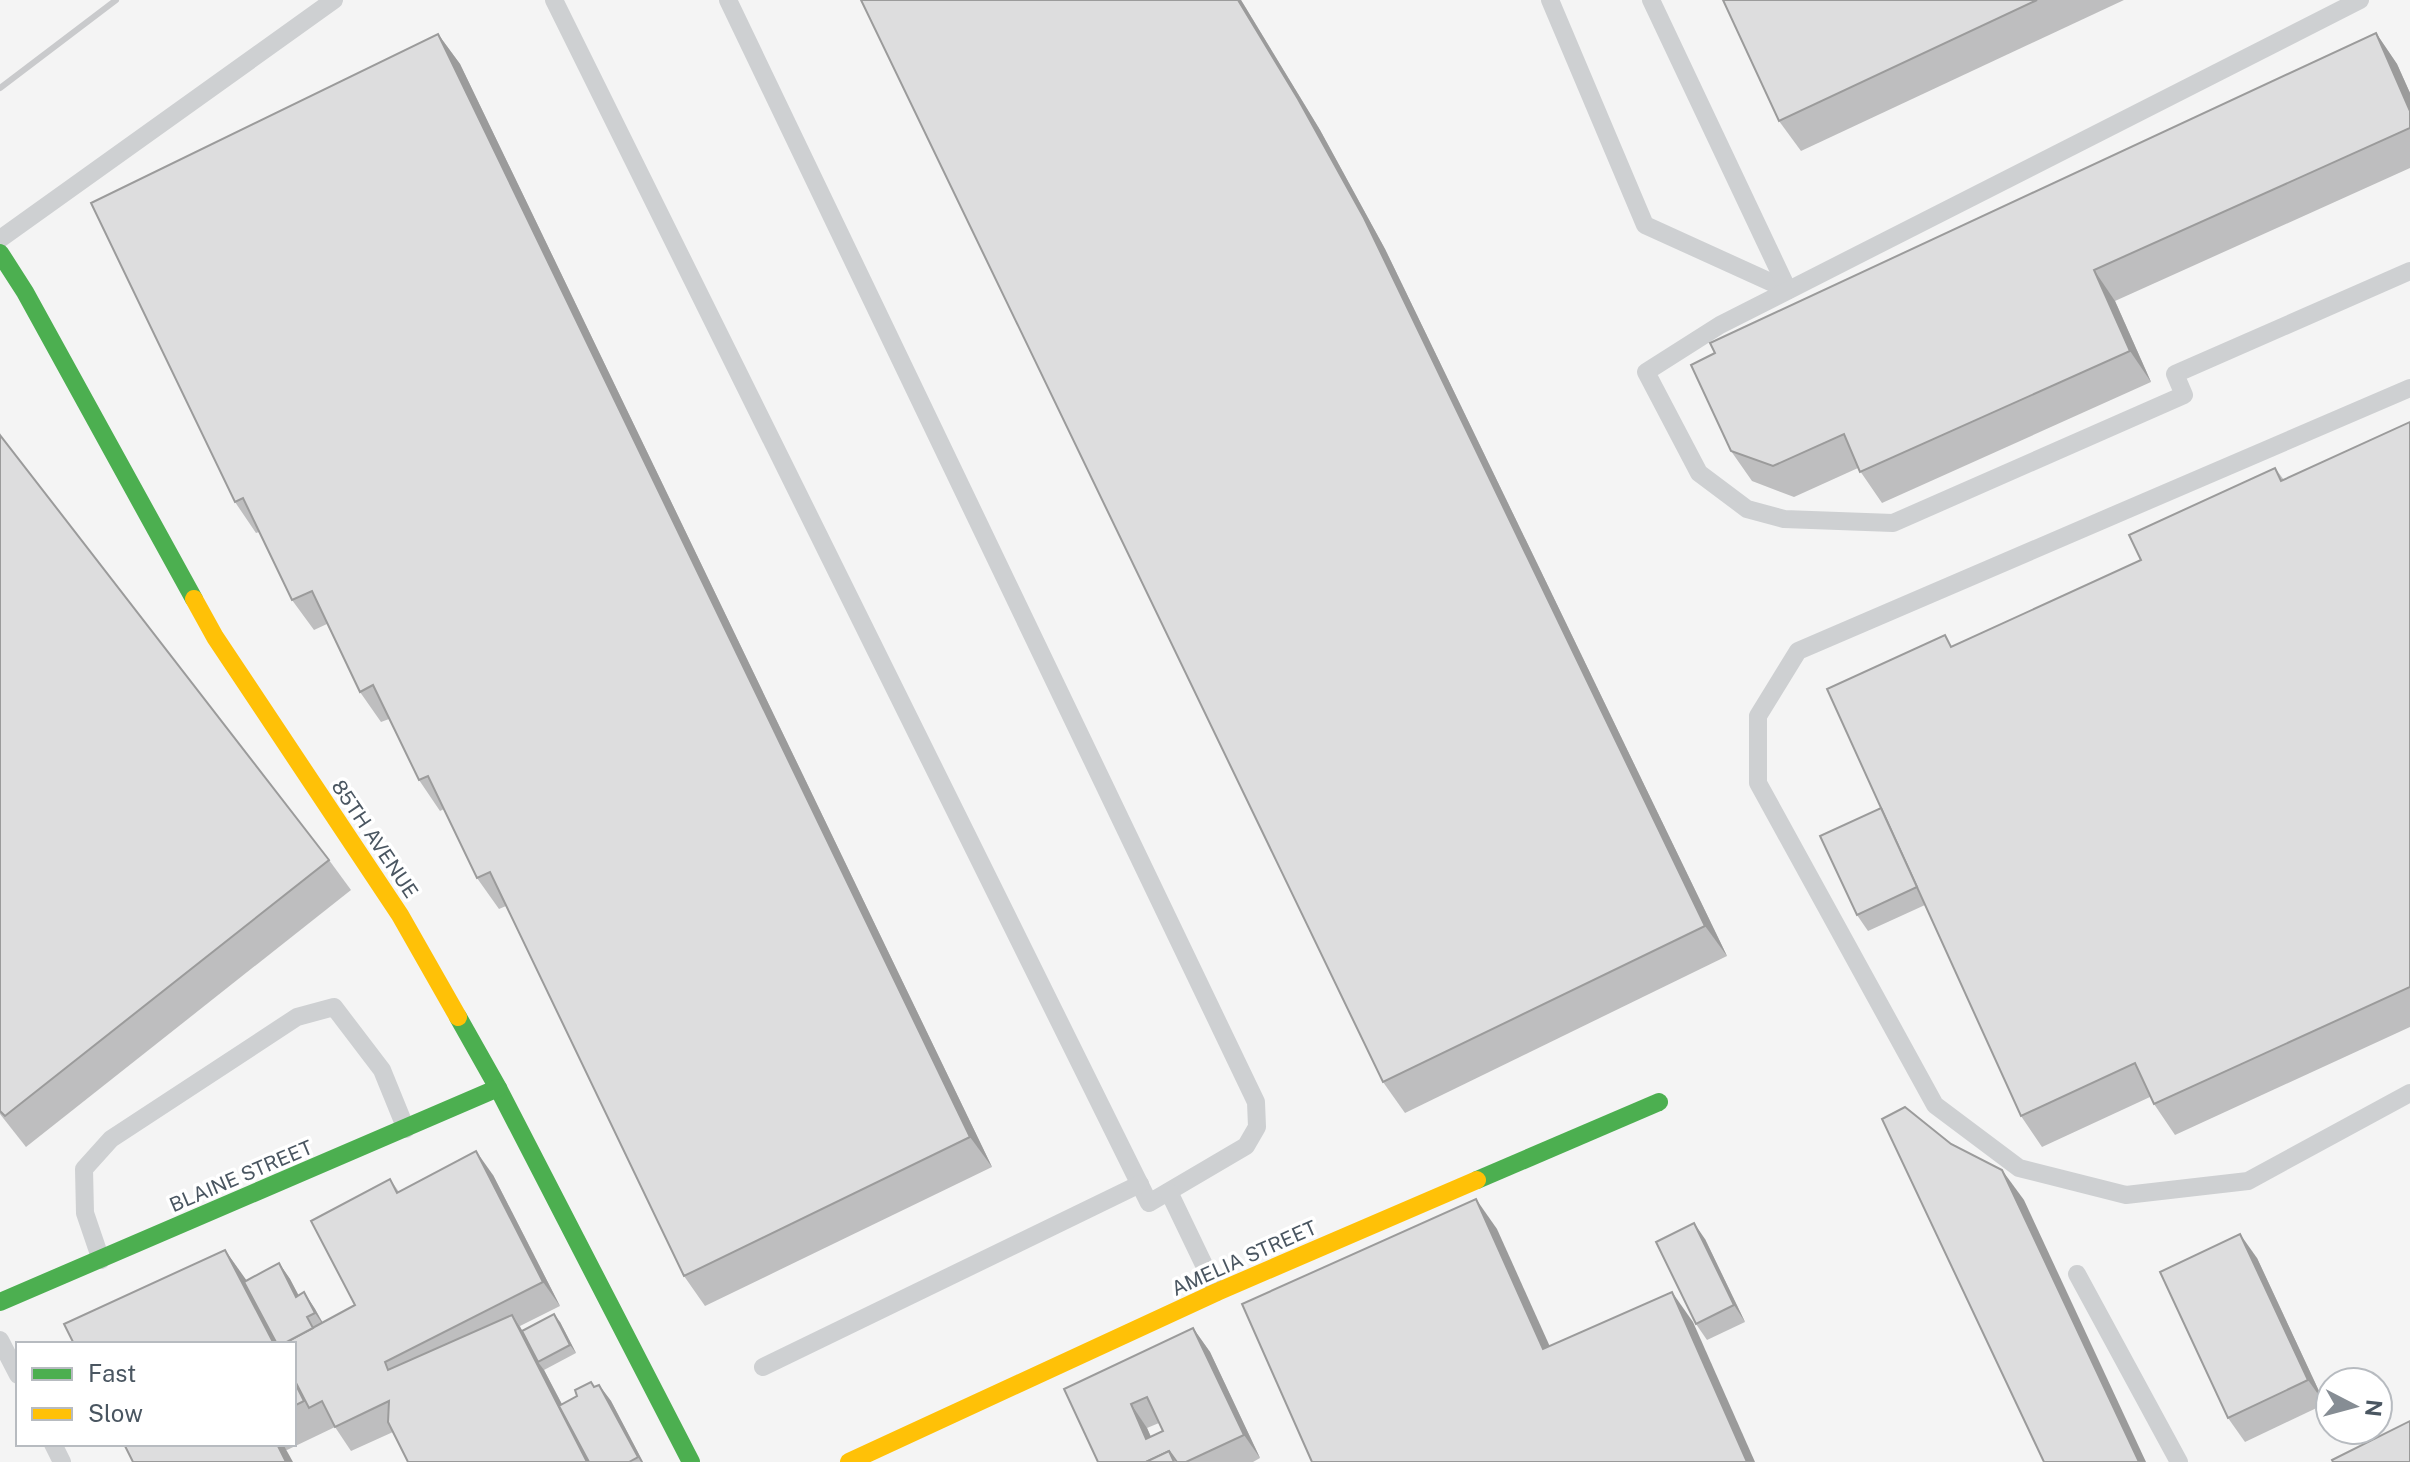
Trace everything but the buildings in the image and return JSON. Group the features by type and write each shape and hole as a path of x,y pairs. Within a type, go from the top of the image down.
{"street":[{"name":"85TH AVENUE","path":"0,253 25,292 215,637 400,915 498,1088 691,1462"},
{"name":"BLAINE STREET","path":"0,1302 498,1088"},
{"name":"AMELIA STREET","path":"849,1462 1217,1292 1659,1102"}],"lane":[{"path":"0,239 334,0"},
{"path":"554,0 1149,1203 1246,1146 1257,1127 1256,1102 728,0"},
{"path":"1550,0 1645,225 1788,290"},
{"path":"1651,0 1788,290"},
{"path":"2360,0 1720,325 1646,372 1699,473 1747,509 1784,519 1893,523 2184,395 2175,374 2410,271"},
{"path":"2410,388 1798,651 1758,716 1758,783 1935,1105 2019,1168 2126,1195 2248,1181 2410,1093"},
{"path":"101,1260 85,1213 84,1169 111,1139 297,1017 334,1007 382,1070 406,1129"},
{"path":"763,1367 1140,1184"},
{"path":"1169,1192 1217,1292"},
{"path":"2077,1274 2179,1462"},
{"path":"0,1340 16,1371"}],"railway":[{"path":"0,88 116,0"}],"traffic: fast":[{"path":"0,253 25,292 194,599"},
{"path":"458,1017 498,1088 691,1462"},
{"path":"0,1302 498,1088"},
{"path":"1477,1180 1659,1102"}],"traffic: slow":[{"path":"194,599 215,637 400,915 458,1017"},
{"path":"849,1462 1217,1292 1477,1180"}]}
